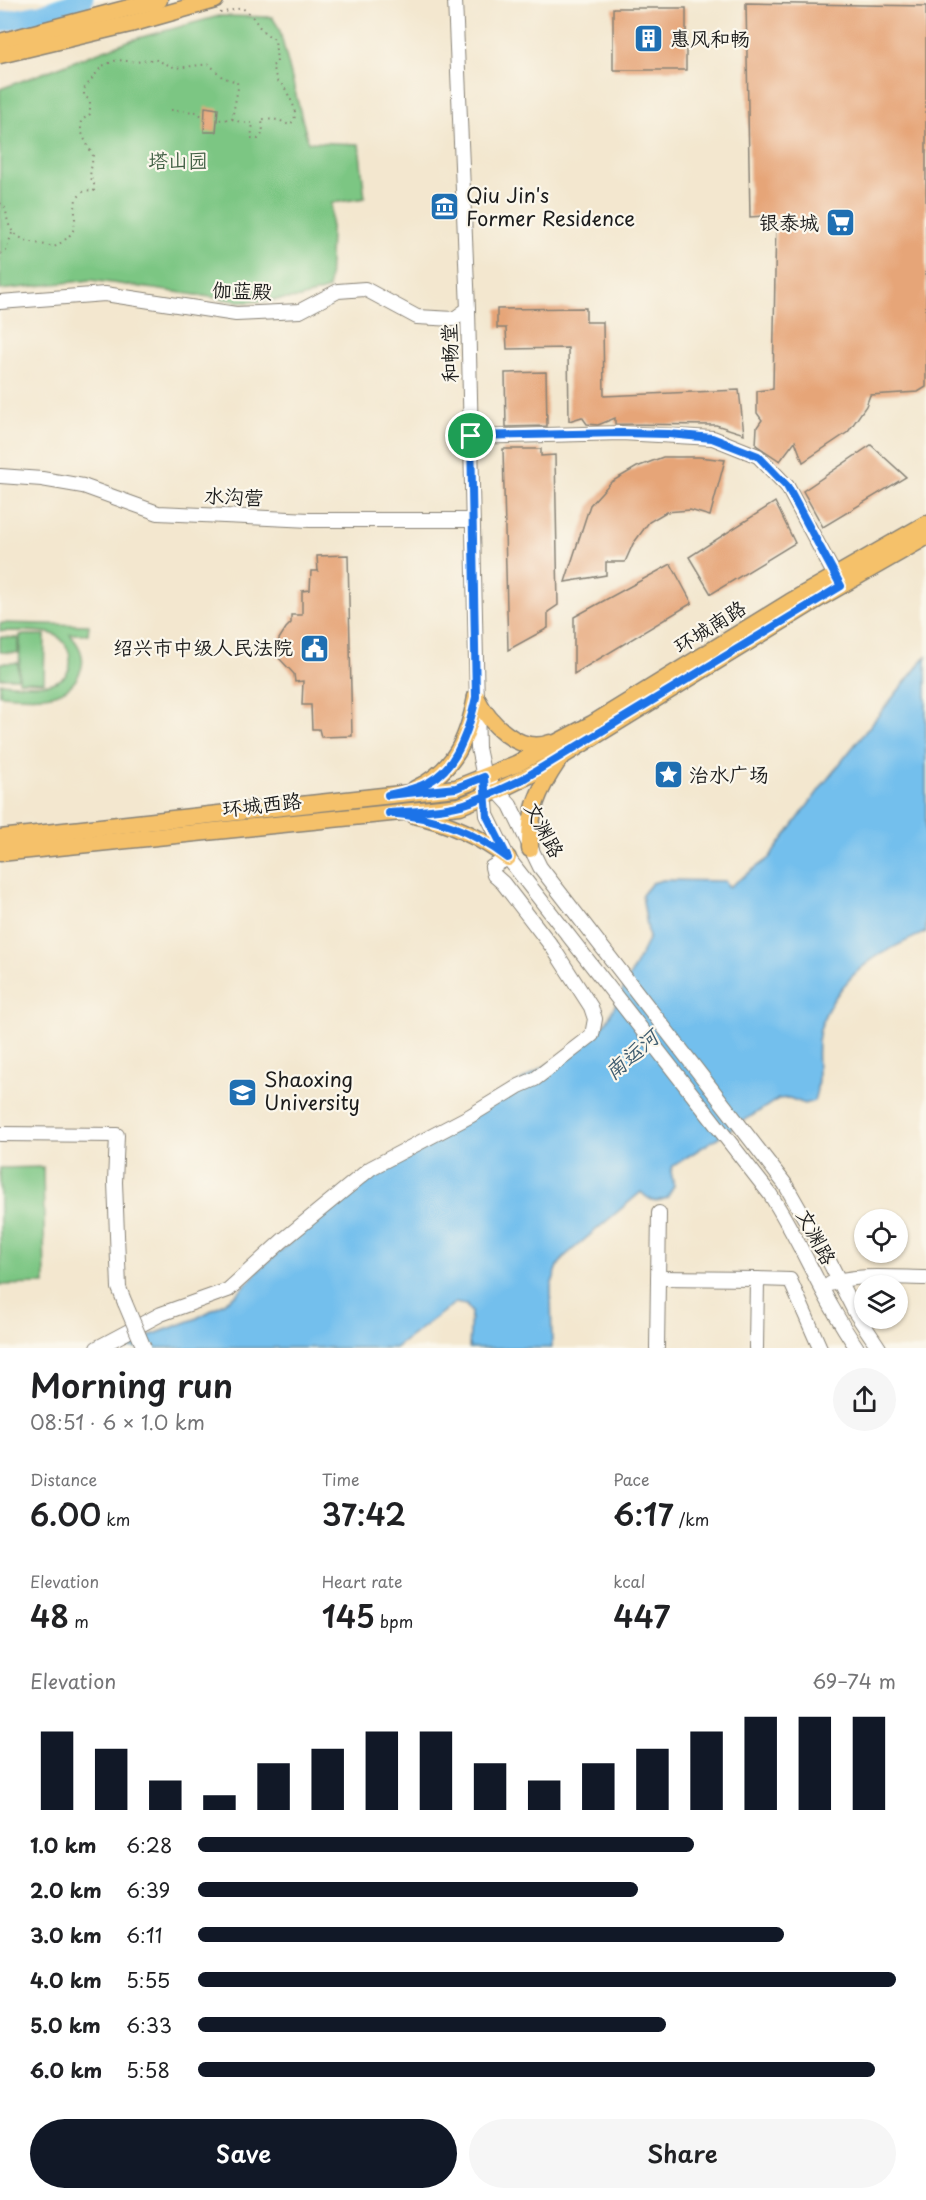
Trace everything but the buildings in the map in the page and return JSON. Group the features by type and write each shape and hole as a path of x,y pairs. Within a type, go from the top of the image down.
{"main road":[{"path":"0,42 159,0"},
{"path":"0,55 130,24 174,6 217,6"},
{"name":"环城南路","path":"520,772 559,758 926,524"},
{"name":"环城南路","path":"520,772 565,738 838,581 926,537"},
{"path":"476,697 491,721 517,741 545,745 565,738"},
{"path":"388,795 413,789 432,781 447,767 462,745 471,725 476,697"},
{"path":"530,849 530,823 536,802 545,780 559,758"},
{"name":"环城西路","path":"0,838 456,788 484,777 520,772"},
{"name":"环城西路","path":"0,853 460,806 491,793 520,772"},
{"path":"389,813 439,820 490,844 508,858"}],"street":[{"name":"和畅堂","path":"455,0 468,309 476,697 478,748 484,777"},
{"name":"伽蓝殿","path":"0,302 105,294 236,314 300,311 338,291 365,290 417,317 454,319 468,309"},
{"path":"471,436 621,433 712,438 758,456 787,486 838,581"},
{"name":"水沟营","path":"0,476 42,479 83,486 158,513 310,520 472,520"},
{"name":"文渊路","path":"484,777 491,793 487,816 508,858 770,1194 788,1223 836,1318 857,1348"},
{"name":"文渊路","path":"491,793 510,805 540,867 785,1184 855,1312 879,1348"},
{"path":"97,1348 161,1314 228,1290 282,1241 371,1168 470,1116 519,1086 535,1080 592,1035 595,1019 591,1007 553,948 503,883 494,875 492,867 508,858"},
{"path":"0,1134 117,1135 119,1288 144,1348"},
{"path":"657,1348 659,1213"},
{"path":"658,1278 790,1280 820,1348"},
{"path":"821,1288 838,1280 926,1278"},
{"path":"756,1348 758,1279"}],"path":[{"path":"217,6 242,8 255,18 258,28 275,39 277,63 272,66 278,83 284,86 296,115 289,125 279,120 261,119 263,133 258,139 251,138 253,123 245,123"},
{"path":"0,203 6,209 7,222 12,233 21,238 54,247 69,238 76,224 74,208 76,199 85,190 94,191 94,184 90,176 93,156 85,144 80,126 81,121 90,114 90,100 84,96 84,89 102,66 117,60 136,62 154,58 176,68 209,64 222,77 237,82 232,119"},
{"path":"171,110 196,112 205,119"},
{"path":"218,120 232,119 240,122"},
{"path":"0,254 6,251 12,233"}],"green space":[{"name":"塔山园","path":"219,16 272,17 279,28 308,142 359,144 365,198 332,203 329,289 300,298 245,302 91,280 0,290 0,89 131,40"},
{"path":"0,623 89,625 88,634 70,634 79,647 83,662 74,682 56,694 46,696 0,695 0,683 33,685 56,682 64,677 69,669 70,657 65,644 55,635 36,631 0,631"},
{"path":"20,635 45,635 44,682 19,681"},
{"path":"0,637 18,638 18,653 0,652"},
{"path":"0,663 18,663 18,678 0,678"},
{"path":"43,1167 45,1284 0,1285 0,1168"}],"water":[{"name":"南运河","path":"926,656 926,932 874,958 853,975 834,999 823,1019 819,1035 817,1086 814,1101 805,1104 789,1098 778,1099 673,1166 671,1172 674,1186 667,1198 653,1200 641,1192 564,1257 551,1286 552,1348 469,1348 471,1312 466,1305 455,1303 395,1348 116,1348 195,1319 214,1309 237,1294 262,1267 370,1173 596,1035 607,1021 649,938 642,895 652,883 663,880 725,881 729,887 769,858 825,782"}],"waterway":[{"path":"0,22 42,14 83,0"}],"place":[{"name":"惠风和畅","path":"649,39"},
{"name":"Qiu Jin's Former Residence","path":"445,207"},
{"name":"银泰城","path":"840,223"},
{"name":"绍兴市中级人民法院","path":"314,648"},
{"name":"治水广场","path":"668,775"},
{"name":"Shaoxing University","path":"243,1092"}],"route":[{"path":"471,436 476,697 471,725 462,745 447,767 432,781 413,789 388,795 456,788 484,777 486,795 487,816 508,858 490,844 439,820 389,813 460,806 486,795 497,791 523,779 841,586 787,486 758,456 712,438 669,434 471,436"}]}
